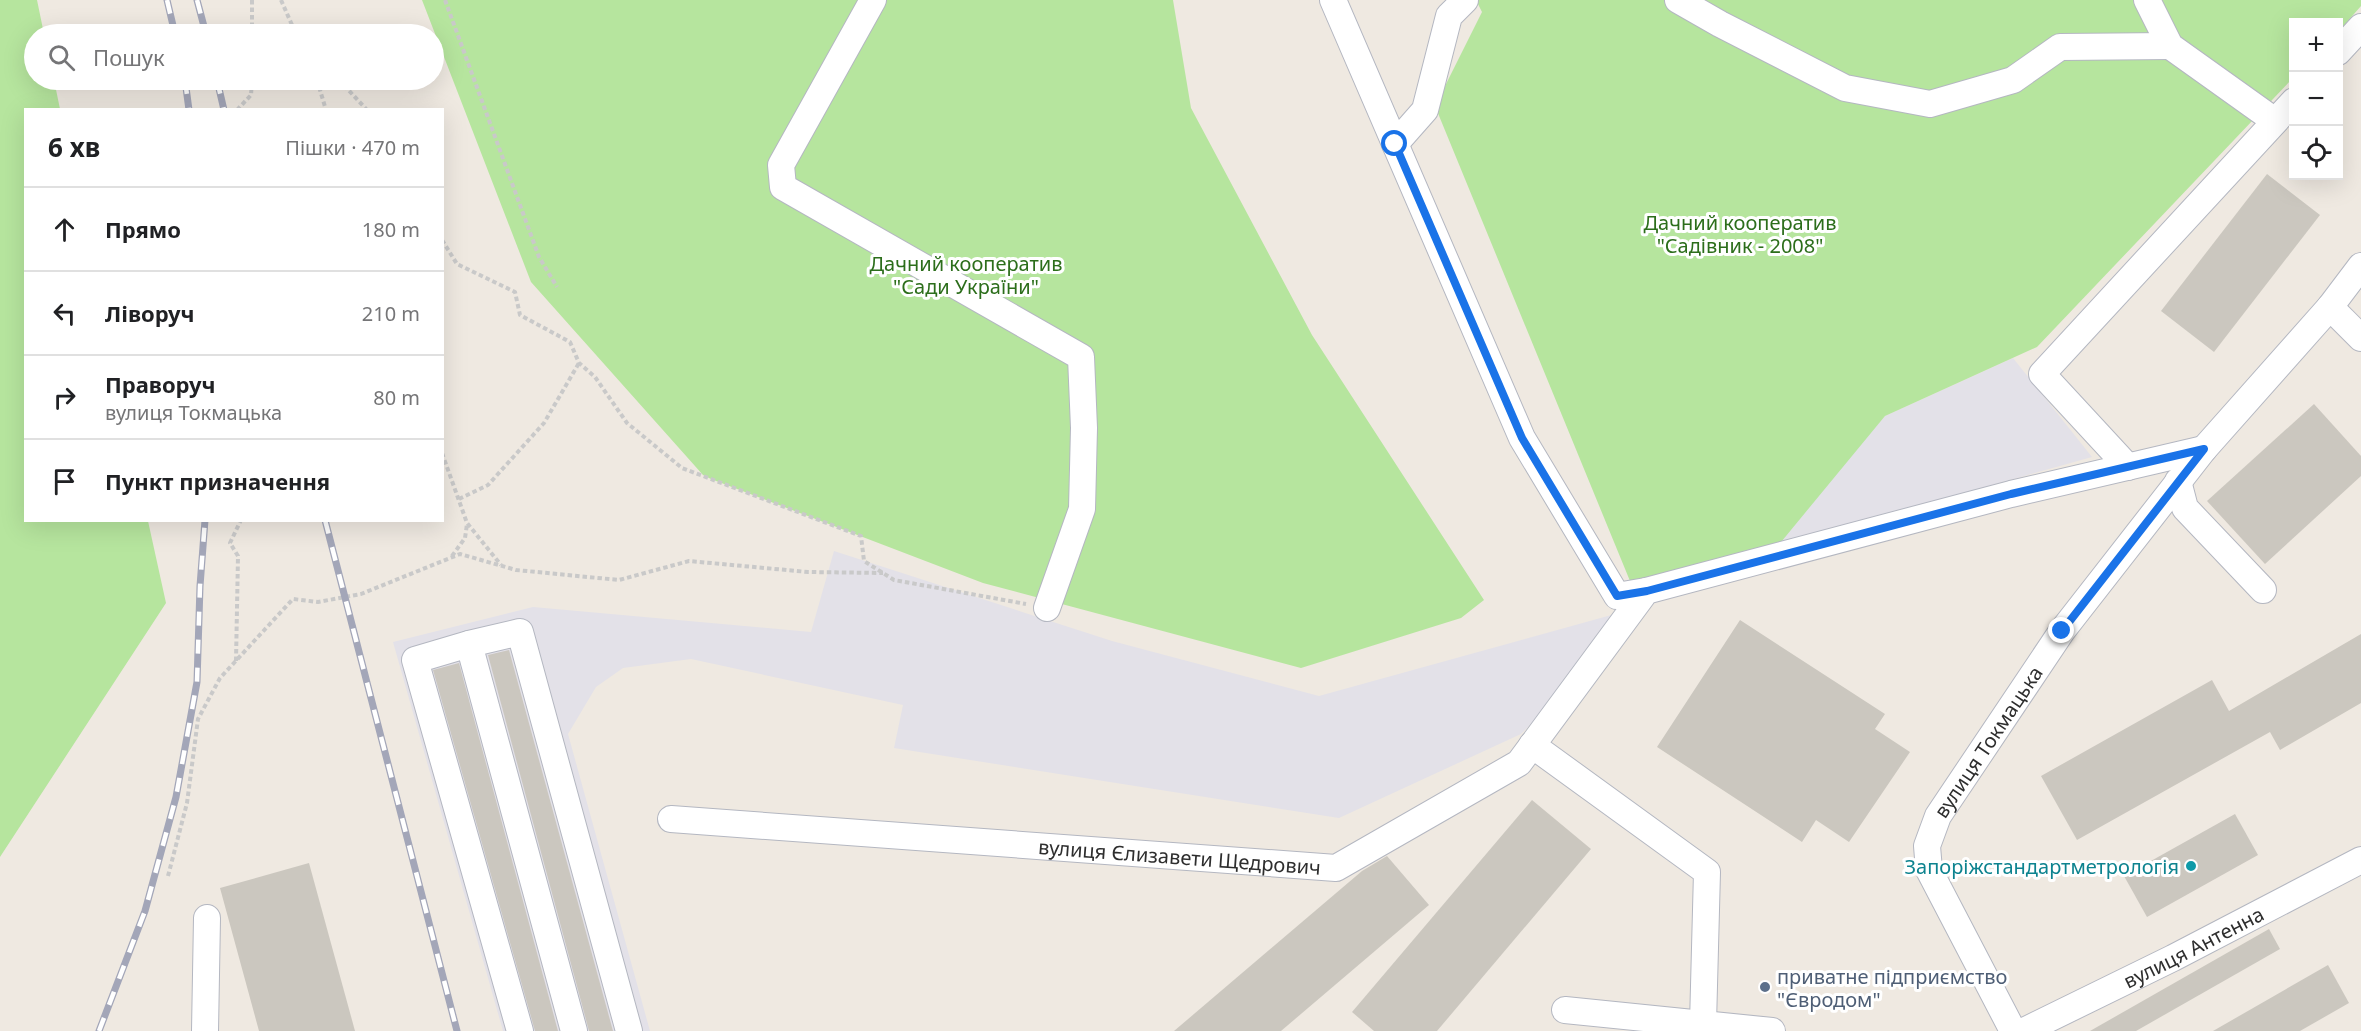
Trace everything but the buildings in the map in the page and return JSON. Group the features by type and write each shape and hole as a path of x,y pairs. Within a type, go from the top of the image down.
{"street":[{"path":"873,0 781,165 783,187 1081,357 1084,428 1082,509 1047,608"},
{"path":"1333,0 1522,438 1617,596 1647,591 2011,494 2204,449 2330,307 2361,266"},
{"path":"1395,144 1425,110 1449,16 1465,0"},
{"path":"1678,0 1845,88 1930,104 2013,80 2060,47 2170,46"},
{"path":"2147,0 2170,46 2275,121"},
{"path":"2343,47 2361,27"},
{"path":"2128,466 2042,374 2289,106"},
{"path":"2330,307 2361,338"},
{"name":"вулиця Токмацька","path":"2013,1031 1929,870 1927,846 1938,816 2062,631 2204,449"},
{"path":"2178,481 2185,508 2263,590"},
{"name":"вулиця Єлизавети Щедрович","path":"670,819 1336,868 1519,763 1647,591"},
{"path":"520,1031 415,660 520,632 629,1031"},
{"path":"469,644 574,1031"},
{"path":"1532,745 1707,872 1703,1024"},
{"name":"вулиця Антенна","path":"2024,1031 2173,958 2361,860"},
{"path":"205,1031 207,918"},
{"path":"1564,1010 1677,1026 1703,1024 1772,1031"}],"path":[{"path":"252,0 252,24"},
{"path":"281,0 292,24"},
{"path":"445,0 539,257 557,287"},
{"path":"239,108 251,95 251,90"},
{"path":"320,90 326,108"},
{"path":"348,90 365,108"},
{"path":"444,243 457,264 515,292 520,315 570,342 579,363 596,377 627,423 682,468 861,536 864,561 894,580 1047,608"},
{"path":"459,499 488,485 544,423 579,363"},
{"path":"444,458 467,523 501,566"},
{"path":"236,661 238,556 230,543 240,522"},
{"path":"450,558 465,538 467,523"}],"shaded area":[{"path":"2013,358 2092,457 1772,546 1885,416"},
{"path":"834,551 1112,641 1319,696 1615,614 1620,637 1521,734 1339,818 894,748 903,705 691,659 623,668 596,687 568,734 650,1031 503,1031 393,642 533,607 811,632"}],"green space":[{"path":"0,0 37,0 42,24 24,24 24,90 56,90 60,108 24,108 24,522 148,522 166,603 0,857"},
{"name":"Дачний кооператив \"Сади України\"","path":"422,0 1173,0 1191,108 1312,335 1484,600 1461,618 1301,668 983,583 703,475 531,282 444,57 444,24 431,24"},
{"name":"Дачний кооператив \"Садівник - 2008\"","path":"1476,0 2361,0 2361,6 2343,26 2343,18 2289,18 2289,82 2037,347 1885,416 1767,559 1630,581 1435,106 1482,12"}],"railway":[{"path":"167,0 173,24"},
{"path":"197,0 203,24"},
{"path":"186,90 189,108"},
{"path":"219,90 224,108"},
{"path":"99,1031 145,911 176,797 197,682 205,522"},
{"path":"326,522 457,1031"}],"place":[{"name":"Запоріжстандартметрологія","path":"2191,866"},
{"name":"приватне підприємство \"Євродом\"","path":"1765,987"}],"route":[{"path":"1395,144 1522,438 1617,596 1647,591 2011,494 2204,449 2062,631"}]}
